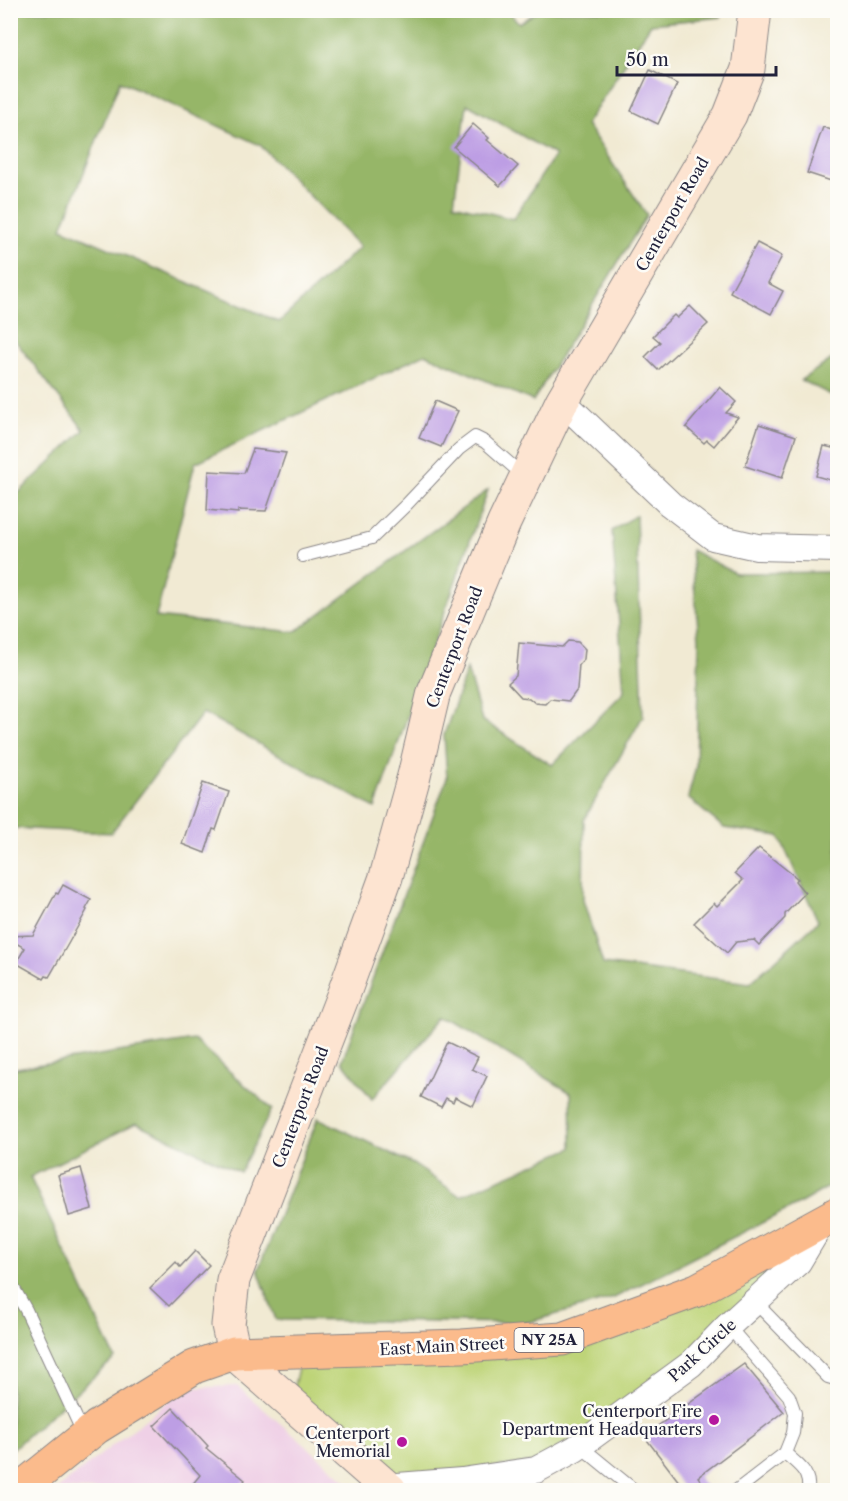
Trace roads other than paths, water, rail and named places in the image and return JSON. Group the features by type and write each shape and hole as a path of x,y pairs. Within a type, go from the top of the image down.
{"main road":[{"name":"Centerport Road","path":"234,1353 228,1325 233,1280 344,993 386,876 414,776 434,692 504,523 562,401 730,115 748,69 755,10"},
{"name":"East Main Street","path":"234,1353 462,1346 562,1339 697,1290 830,1218"},
{"name":"NY 25A","path":"19,1491 96,1427 194,1367 234,1353"},
{"path":"234,1353 388,1489"}],"street":[{"path":"562,401 670,504 713,537 757,548 837,549"},
{"name":"Park Circle","path":"388,1489 536,1470 579,1445 691,1364 728,1326 798,1262 830,1218"}],"lane":[{"path":"303,556 372,538 459,449 475,437 485,442 526,478"},
{"path":"10,1282 26,1310 85,1436"},
{"path":"755,1302 828,1377 837,1380"},
{"path":"728,1326 789,1396 795,1413 793,1433 785,1454 737,1491"},
{"path":"579,1445 634,1491"},
{"path":"785,1454 801,1467 809,1481 808,1491"}],"place":[{"name":"Centerport Fire Department Headquarters","path":"714,1420"},
{"name":"Centerport Memorial","path":"402,1442"}]}
